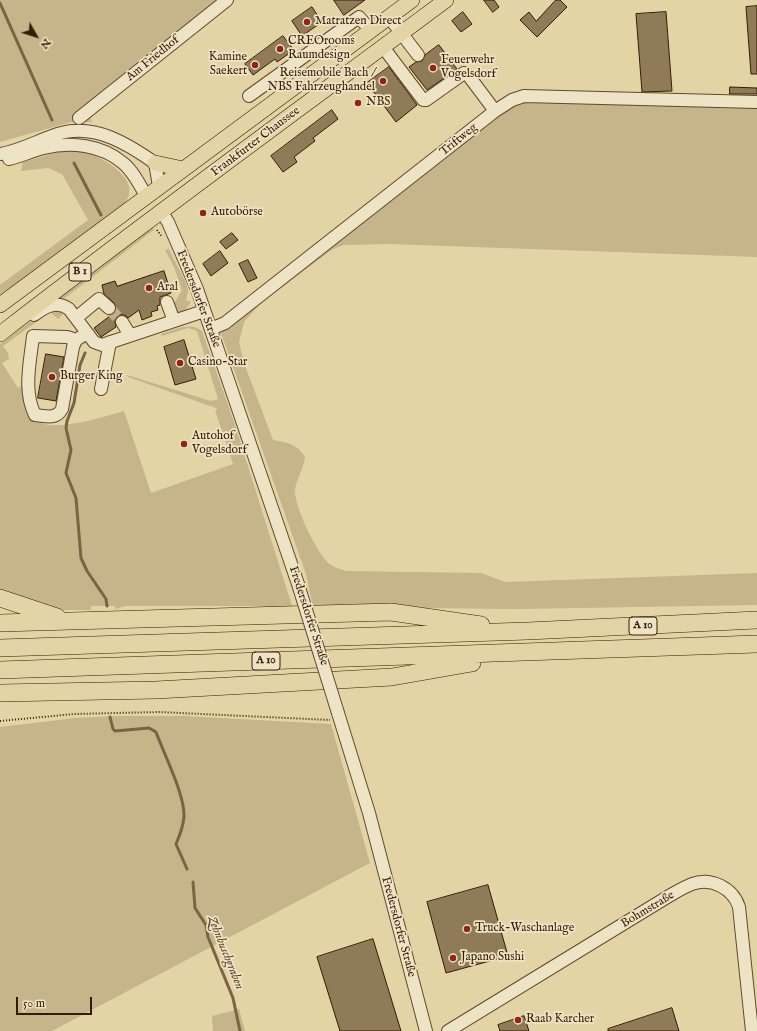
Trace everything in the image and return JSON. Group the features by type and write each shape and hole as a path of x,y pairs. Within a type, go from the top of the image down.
{"highway":[{"path":"0,598 71,620"},
{"path":"0,623 391,612 528,631"},
{"name":"A 10","path":"0,648 528,631 757,620"},
{"name":"A 10","path":"0,670 757,644"},
{"path":"0,693 156,690 392,677 531,652"}],"main road":[{"name":"Frankfurter Chaussee","path":"0,305 412,0"},
{"name":"Frankfurter Chaussee","path":"0,335 137,228 446,0"},
{"path":"155,163 183,169"},
{"path":"159,186 161,211"},
{"path":"146,196 161,211"}],"street":[{"name":"Am Friedhof","path":"79,118 227,0"},
{"path":"249,96 359,17 371,31"},
{"path":"389,17 418,55"},
{"path":"383,47 423,100 426,100 464,73 468,75 495,111"},
{"name":"Triftweg","path":"211,329 224,323 495,111 512,100 524,96 757,102"},
{"path":"1,155 61,133 88,132 111,137 125,143 155,163 159,186"},
{"path":"1,155 57,145 82,146 107,153 123,163 146,196"},
{"name":"Fredersdorfer Straße","path":"161,211 188,268 211,329 298,584 369,814 426,1031"},
{"path":"76,318 99,299 108,308"},
{"path":"167,302 174,321"},
{"path":"0,335 43,308 53,304 63,305 76,318 94,342 102,345 204,310"},
{"path":"122,322 130,335"},
{"path":"76,340 67,337 33,336 28,385 30,404 36,415 54,417 62,409 73,347 76,340 87,333"},
{"path":"101,389 110,342"},
{"name":"Bohmstraße","path":"448,1031 669,896 692,884 705,882 722,886 732,892 738,902 752,1031"}],"path":[{"path":"0,721 74,714 159,712 334,720 339,716"}],"shaded area":[{"path":"0,0 223,0 87,105 92,122 71,122 0,142"},
{"path":"514,101 757,104 757,257 390,244 344,245 333,249 262,302 244,322 239,342 244,363 273,440 295,446 305,457 297,481 295,496 307,530 326,560 333,566 346,571 481,573 505,582 757,573 757,605 519,609 313,607 306,574 220,330"},
{"path":"62,151 80,151 108,162 124,177 129,185 129,194 125,203 111,215 11,290 9,288 0,294 0,285 88,220 62,174 48,168 21,171 23,162"},
{"path":"152,228 155,229 61,301 54,301"},
{"path":"169,249 187,286 188,291 186,300 191,302 185,311 178,314 172,307 182,290 174,267 165,250"},
{"path":"54,309 61,311 63,314 58,319 50,312 3,346 8,353 9,359 2,363 18,388 25,384 34,416 42,423 64,425 78,423 124,411 151,493 233,464 215,410 217,410 216,408 128,377 127,375 211,401 218,399 197,331 188,328 162,336 161,334 187,326 197,328 202,331 234,422 293,609 257,606 126,606 115,609 115,606 91,606 91,610 58,610 0,593 0,344 41,314"},
{"path":"116,716 184,716 331,724 370,863 52,1031 0,1031 0,727 75,718"},
{"path":"239,1009 245,1031 213,1031 212,1016"}],"building":[{"path":"334,0 365,0 344,15"},
{"path":"484,0 494,0 499,7 493,12"},
{"path":"556,0 560,0 567,7 537,37 520,20 529,12 536,21"},
{"path":"757,6 757,74 751,74 746,7"},
{"name":"Matratzen Direct","path":"312,7 322,22 302,36 292,21"},
{"path":"463,12 472,24 461,32 452,21"},
{"path":"666,12 672,91 642,92 636,14"},
{"path":"283,36 294,50 277,62 275,59 253,75 245,64"},
{"name":"Feuerwehr Vogelsdorf","path":"439,45 457,69 427,90 409,67 416,62 422,61 425,55"},
{"path":"389,67 417,105 396,122 367,83"},
{"path":"730,87 757,88 757,94 730,94"},
{"path":"332,110 338,119 313,138 315,141 294,157 297,162 283,172 271,156"},
{"path":"232,233 238,240 226,249 220,242"},
{"path":"220,251 228,263 211,276 203,264"},
{"path":"248,260 257,278 248,282 239,264"},
{"path":"164,271 171,293 160,297 160,305 157,306 158,310 151,312 152,316 142,320 139,310 128,318 125,315 118,315 115,322 116,327 101,337 94,328 114,313 116,309 114,303 104,294 102,285 115,281 117,286"},
{"name":"Casino-Star","path":"184,340 196,379 175,385 164,347"},
{"name":"Burger King","path":"46,354 64,357 56,401 38,398"},
{"name":"Truck-Waschanlage","path":"488,885 508,956 446,973 427,902"},
{"path":"373,939 401,1031 340,1031 317,957"},
{"path":"672,1008 679,1031 608,1031 608,1029"},
{"name":"Raab Karcher","path":"524,1016 529,1031 500,1031 498,1025"}],"waterway":[{"name":"Zehnbuschgraben","path":"0,3 52,120"},
{"name":"Zehnbuschgraben","path":"74,163 101,215"},
{"name":"Zehnbuschgraben","path":"85,353 80,365 74,403 67,421 66,428 71,450 66,473 76,498 81,558 87,571 106,599 107,606"},
{"name":"Zehnbuschgraben","path":"110,717 113,729 115,731 149,728 156,732 178,786 181,798 184,817 176,844 187,869"},
{"name":"Zehnbuschgraben","path":"193,882 195,908 206,925 208,937 233,998 240,1031"}],"tunnel":[{"path":"109,308 122,322"}],"place":[{"name":"Matratzen Direct","path":"307,22"},
{"name":"CREOrooms Raumdesign","path":"280,49"},
{"name":"Kamine Saekert","path":"255,65"},
{"name":"Feuerwehr Vogelsdorf","path":"433,68"},
{"name":"Reisemobile Bach / NBS Fahrzeughandel","path":"383,81"},
{"name":"NBS","path":"358,103"},
{"name":"Autobörse","path":"203,213"},
{"name":"Aral","path":"149,288"},
{"name":"Casino-Star","path":"180,363"},
{"name":"Burger King","path":"52,377"},
{"name":"Autohof Vogelsdorf","path":"184,444"},
{"name":"Truck-Waschanlage","path":"467,929"},
{"name":"Japano Sushi","path":"453,958"},
{"name":"Raab Karcher","path":"518,1020"}]}
